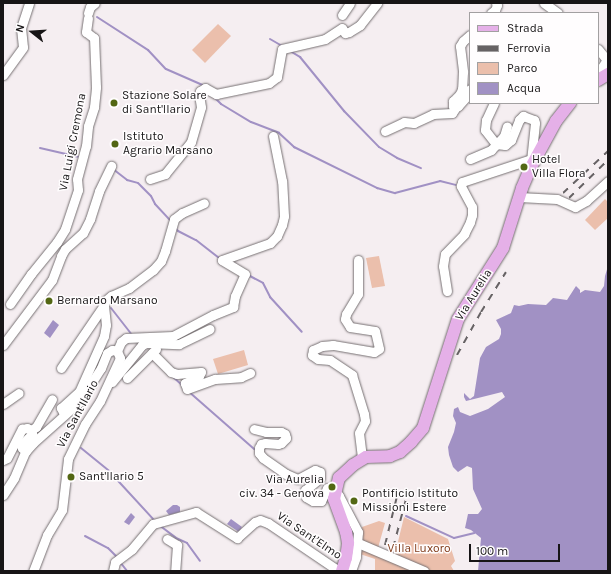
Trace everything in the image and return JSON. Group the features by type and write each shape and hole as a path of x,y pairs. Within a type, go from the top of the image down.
{"main road":[{"path":"599,79 608,74"},
{"name":"Via Aurelia","path":"334,490 339,478 345,471 362,459 372,456 390,456 395,454 421,432 428,415 453,332 464,308 503,248 532,161 556,121 569,104"},
{"path":"334,490 335,506 346,532 348,543 346,558 340,571"}],"street":[{"path":"3,75 23,47 21,28 29,3"},
{"path":"342,15 350,3"},
{"path":"150,179 165,174 191,142 201,108 198,95 200,91 205,88 216,94 269,83 277,77 282,49 325,39 342,28 345,33 350,32 360,25 377,3"},
{"path":"544,3 557,12"},
{"name":"Via Luigi Cremona","path":"10,304 35,268 57,242 65,229 78,190 78,179 86,146 88,126 94,107 96,87 96,67 93,50 94,38 86,32 90,10"},
{"path":"456,107 452,103 460,94 463,72 460,46 463,41 469,37"},
{"path":"599,50 607,59 599,71"},
{"path":"385,131 404,122 414,123 433,114 452,113 469,92"},
{"path":"447,291 443,266 445,254 464,234 472,215 472,207 461,186 462,182 532,161 535,123 528,117 523,116 519,120 512,140 505,146 496,144 485,130 486,120 494,104"},
{"path":"470,159 491,150 504,136 507,126"},
{"path":"117,351 121,342 126,338 173,336 213,315 233,307 235,296 245,274 222,260 270,243 277,236 282,225 284,216 282,181 273,136"},
{"path":"3,345 52,280 65,249 83,233 90,219 99,191 111,166"},
{"path":"519,197 557,199 575,207 586,201 608,180"},
{"path":"61,368 108,298 129,288 153,270 161,261 174,219 182,213 204,203"},
{"path":"358,260 358,294 346,314 345,319 350,327 375,331 379,349 374,352 333,345 322,346 313,350 312,355 318,359 330,360 352,375 365,421 359,433 362,459"},
{"name":"Via Sant'Ilario","path":"64,414 61,408 79,392 104,336 106,325 104,305"},
{"path":"109,381 115,381 130,358 142,345 146,343 179,344 210,328"},
{"path":"127,378 152,353 164,344"},
{"name":"Via Sant'Ilario","path":"3,495 14,478 26,451 83,397 109,351 117,351 120,358 68,459 62,510 47,535 33,571"},
{"path":"152,353 171,372 177,374 201,372 199,376 185,383 187,389 215,379 241,377 250,372"},
{"path":"3,404 19,393"},
{"name":"Via Sant'Ilario","path":"3,460 7,458 22,429 27,428 31,430 36,427 52,399"},
{"path":"254,429 266,432 281,432 285,434 286,438 282,443 261,444 259,453 263,458 286,474 298,479 315,470 320,472 320,478 305,490 306,497 313,501 321,501 327,488 334,490 358,532 356,557 351,571"},
{"name":"Via Sant'Ilario","path":"26,451 21,445 32,434 31,430"},
{"name":"Via Sant'Elmo","path":"113,571 115,562 132,549 153,524 196,512 237,538 255,522 260,520 264,521 340,571"},
{"path":"167,538 176,545 175,571"},
{"path":"358,543 424,571"}],"green space":[{"path":"218,24 231,36 205,63 192,50"},
{"path":"605,199 608,202 608,218 595,230 585,220"},
{"path":"379,256 385,286 372,288 366,258"},
{"path":"244,350 248,365 218,374 213,359"},
{"name":"Villa Luxoro","path":"404,517 448,539 455,561 451,566 454,571 375,571 375,559 360,554 363,544 362,527 379,521 385,523 378,548 395,554"}],"water":[{"path":"608,266 608,571 478,571 481,538 471,530 465,528 468,514 478,514 482,509 473,489 472,468 467,466 458,472 453,467 449,455 448,447 456,423 453,416 454,409 458,407 460,412 470,416 488,409 505,397 502,392 466,401 464,397 464,393 470,399 474,396 480,358 486,347 499,339 501,329 496,320 511,313 514,305 546,305 553,298 567,300 576,286 580,290 580,293 585,290 600,292 604,286"},
{"path":"53,320 59,325 50,338 44,333"},
{"path":"173,505 180,507 180,512 169,515 166,511"},
{"path":"131,513 135,517 129,525 124,522"},
{"path":"231,519 242,527 239,532 227,524"}],"waterway":[{"path":"97,17 148,50 166,69 205,86"},
{"path":"270,39 282,46"},
{"path":"290,51 300,57 344,111 379,147 397,158 421,168"},
{"path":"214,97 221,104 251,122 279,133 294,147 377,188 395,193 440,181 456,185"},
{"path":"40,148 78,157"},
{"path":"113,169 127,180 138,183 151,196 155,204 170,220"},
{"path":"175,227 178,231 196,240 220,259"},
{"path":"248,275 263,283 270,297 302,332"},
{"path":"111,308 131,334"},
{"path":"172,376 182,385"},
{"path":"188,391 254,449"},
{"path":"81,448 109,471 154,520"},
{"path":"406,516 454,538 474,533"},
{"path":"159,525 176,538 187,543 200,561"},
{"path":"85,536 108,548 117,557"},
{"path":"120,562 127,571"}],"railway":[{"path":"563,193 608,151"},
{"path":"569,198 608,160"},
{"path":"457,355 506,272"},
{"path":"385,545 397,496"},
{"path":"393,548 406,499"}],"place":[{"name":"Stazione Solare di Sant'Ilario","path":"114,103"},
{"name":"Istituto Agrario Marsano","path":"115,144"},
{"name":"Hotel Villa Flora","path":"524,167"},
{"name":"Bernardo Marsano","path":"49,301"},
{"name":"Sant'Ilario 5","path":"71,477"},
{"name":"Via Aurelia civ. 34 - Genova","path":"332,487"},
{"name":"Pontificio Istituto Missioni Estere","path":"354,501"}]}
